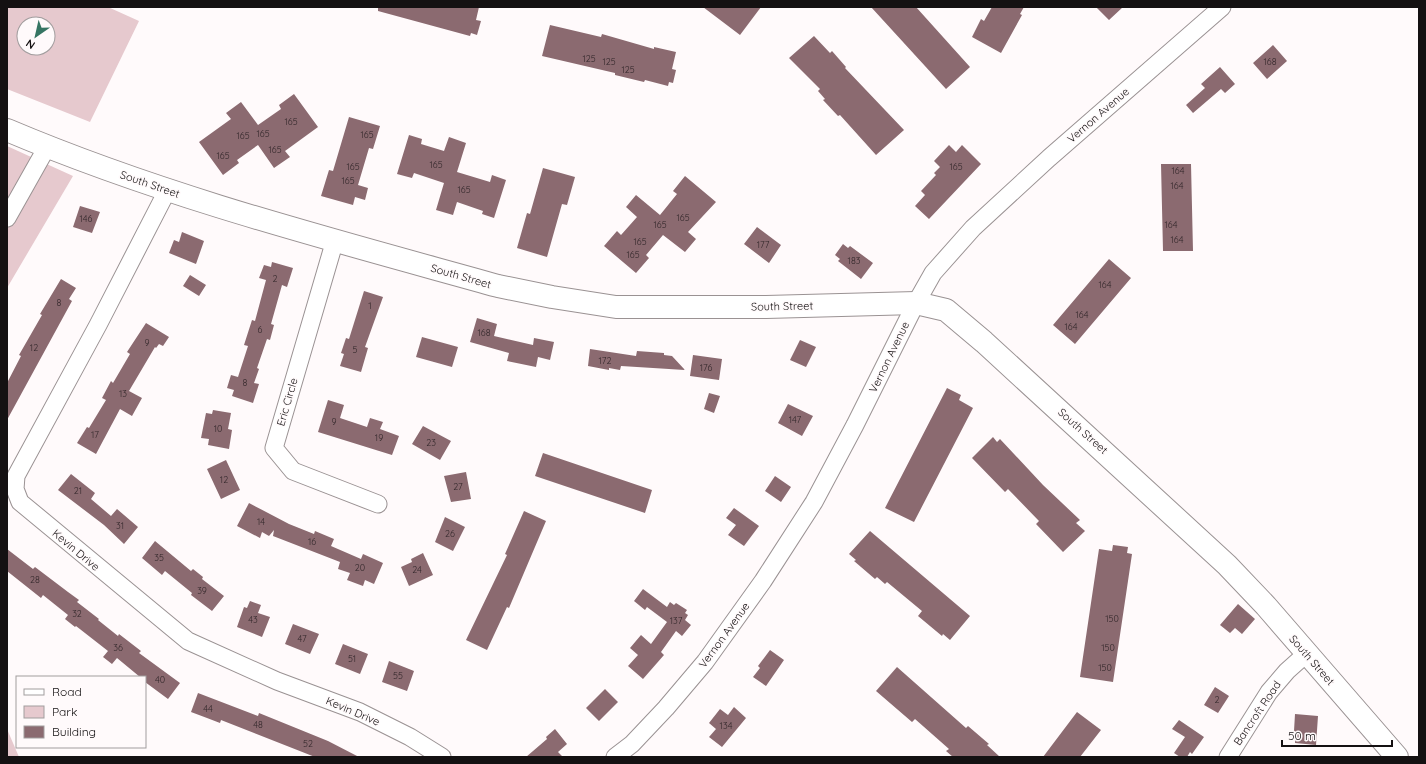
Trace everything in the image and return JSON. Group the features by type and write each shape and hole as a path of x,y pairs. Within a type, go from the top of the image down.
{"street":[{"name":"Vernon Avenue","path":"615,757 632,744 666,708 705,662 763,581 814,502 855,425 916,303 933,273 973,228 1049,158 1222,7"},
{"name":"South Street","path":"7,130 47,147 167,191 498,286 552,298 616,307 711,308 916,303 946,310 984,342 1227,566 1266,606 1306,654 1397,757"},
{"path":"7,218 47,147"},
{"name":"Kevin Drive","path":"167,191 102,318 16,476 15,489 20,502 188,641 278,681 360,712 410,737 442,757"},
{"name":"Eric Circle","path":"335,240 274,448 293,471 378,504"},
{"name":"Bancroft Road","path":"1228,757 1269,692 1287,671 1306,654"}],"green space":[{"path":"7,7 108,7 139,21 90,122 7,89"},
{"path":"7,146 73,176 7,288"},
{"path":"7,729 19,757 7,757"}],"building":[{"path":"378,7 479,7 476,20 481,21 477,35 471,33 470,36 378,11"},
{"path":"703,7 761,7 740,35"},
{"path":"871,7 916,7 970,67 946,89"},
{"path":"992,7 1024,7 1020,14 1022,15 1001,53 972,37 981,19 984,21"},
{"path":"1096,7 1123,7 1109,20"},
{"path":"550,25 601,37 602,34 654,49 654,47 676,52 672,69 676,70 673,83 669,82 668,86 645,80 644,82 615,75 615,73 542,56"},
{"path":"814,36 830,53 832,51 846,67 845,68 904,130 876,155 840,115 838,116 823,100 825,99 818,91 820,89 789,58"},
{"path":"1273,45 1287,61 1267,79 1253,63"},
{"path":"1220,67 1235,84 1225,93 1221,89 1193,113 1186,105 1205,88 1201,84"},
{"path":"294,94 318,127 285,151 290,157 274,168 258,145 237,160 239,163 223,175 199,142 231,119 226,113 241,102 258,125 281,109 279,105"},
{"path":"349,117 380,126 373,149 369,148 358,185 368,188 365,200 355,197 353,205 321,196 329,170 333,171"},
{"path":"409,135 422,139 421,144 444,151 449,137 466,143 457,172 490,182 492,175 506,180 494,218 482,214 483,211 457,202 453,215 436,210 444,183 414,173 412,178 397,174"},
{"path":"949,145 956,152 962,145 981,164 929,219 915,206 925,195 921,191 936,175 934,173 940,167 934,161"},
{"path":"1161,164 1191,164 1193,251 1163,251"},
{"path":"543,168 575,177 567,205 562,204 547,257 517,248 527,213 530,214"},
{"path":"685,176 716,202 688,232 696,239 685,252 663,235 646,255 649,258 636,273 604,246 617,231 621,235 637,217 626,207 636,195 660,215 677,194 673,191"},
{"path":"80,206 100,212 92,233 73,227"},
{"path":"757,227 781,245 769,263 744,244"},
{"path":"182,232 204,241 196,264 169,253 174,240 179,242"},
{"path":"843,244 848,248 850,246 873,263 861,279 838,261 840,259 835,255"},
{"path":"1109,259 1131,278 1075,344 1053,325"},
{"path":"272,262 293,268 287,287 282,285 271,324 274,325 270,340 267,339 257,368 259,369 254,383 259,384 253,403 232,396 234,390 227,388 231,375 238,377 248,346 244,345 252,320 255,321 266,280 259,278 264,265 271,267"},
{"path":"190,275 206,285 199,296 183,286"},
{"path":"61,279 76,288 69,299 72,301 7,420 7,383 21,356 19,355 42,315 40,314"},
{"path":"364,291 383,297 365,347 368,348 361,372 340,366 344,354 341,353 346,338 349,339"},
{"path":"477,318 497,324 494,336 533,345 534,338 554,342 550,360 538,357 536,367 507,361 509,353 470,342"},
{"path":"146,323 169,337 163,346 159,344 156,348 155,347 129,391 142,398 132,416 120,409 96,454 77,443 87,427 89,428 106,400 102,398 111,381 113,383 130,354 127,352"},
{"path":"422,337 458,347 452,367 416,357"},
{"path":"800,340 816,347 806,367 790,360"},
{"path":"590,349 636,356 637,351 664,353 664,355 672,356 685,370 621,366 620,370 609,368 609,370 588,366"},
{"path":"693,355 722,359 719,380 690,376"},
{"path":"947,388 961,395 959,400 973,408 914,522 885,508"},
{"path":"709,393 720,396 714,413 704,409"},
{"path":"328,400 344,405 340,418 367,427 370,418 383,422 380,429 399,436 392,455 318,432"},
{"path":"788,404 813,416 802,436 778,423"},
{"path":"213,410 231,413 228,429 232,430 229,449 208,445 209,439 201,438 206,413 212,414"},
{"path":"423,426 451,441 440,460 412,444"},
{"path":"993,437 997,442 1000,439 1043,485 1080,520 1076,523 1085,531 1063,552 1036,524 1039,521 1008,489 1005,492 972,458"},
{"path":"543,453 652,490 645,513 535,476"},
{"path":"226,460 240,490 221,499 207,469"},
{"path":"466,472 471,499 451,502 444,476"},
{"path":"71,474 95,493 91,499 111,516 117,509 138,527 124,544 104,525 58,490"},
{"path":"775,476 791,487 781,502 765,491"},
{"path":"249,503 289,524 314,534 315,531 334,539 331,546 361,559 363,554 383,563 374,584 365,580 363,586 347,580 350,573 338,569 340,562 273,536 274,530 269,536 262,532 260,538 237,526"},
{"path":"734,508 759,526 744,546 728,535 736,525 726,518"},
{"path":"524,511 546,521 509,608 507,607 487,650 466,640 507,555 505,554"},
{"path":"445,517 465,527 453,551 435,542"},
{"path":"870,531 970,616 950,640 943,634 942,636 918,616 922,611 887,582 885,584 877,577 875,579 854,561 856,560 849,554"},
{"path":"155,541 191,571 193,569 203,577 202,579 224,596 212,611 191,595 192,593 165,571 162,575 142,558"},
{"path":"1113,545 1128,547 1127,553 1132,554 1113,682 1080,677 1099,549 1112,551"},
{"path":"7,549 33,569 35,567 79,600 77,602 99,619 98,620 118,636 119,634 141,651 139,653 180,683 168,699 146,683 146,676 139,676 117,658 112,664 103,657 108,651 65,619 68,615 43,595 41,598 7,571"},
{"path":"423,553 433,575 409,586 401,567 412,562 411,559"},
{"path":"643,589 667,607 670,602 674,605 676,603 687,610 685,613 688,615 685,620 691,625 682,636 676,631 661,652 664,655 643,679 628,666 638,655 630,648 641,635 651,644 667,622 647,607 645,610 634,601"},
{"path":"250,601 261,605 258,613 270,617 262,637 237,627 244,607 247,608"},
{"path":"1238,604 1255,619 1242,634 1235,628 1230,633 1220,625"},
{"path":"293,624 319,634 310,654 285,644"},
{"path":"343,644 368,654 360,674 335,664"},
{"path":"770,650 784,660 766,686 753,677 760,668 758,666"},
{"path":"389,661 414,671 407,691 382,682"},
{"path":"897,667 966,728 968,726 989,744 987,745 1000,757 953,757 946,751 949,749 915,719 912,722 876,691"},
{"path":"1215,687 1229,696 1218,713 1204,705"},
{"path":"605,689 618,702 599,721 586,708"},
{"path":"198,693 258,716 259,713 328,741 359,757 315,757 221,720 220,723 191,712"},
{"path":"734,707 746,718 722,747 709,737 716,729 709,723 720,709 728,715"},
{"path":"1077,712 1101,730 1080,757 1043,757"},
{"path":"1295,714 1318,716 1316,745 1295,743"},
{"path":"1179,720 1204,737 1192,754 1190,752 1187,757 1180,757 1174,753 1185,737 1172,729"},
{"path":"555,729 567,744 558,752 563,757 526,757 547,739 546,737"}]}
